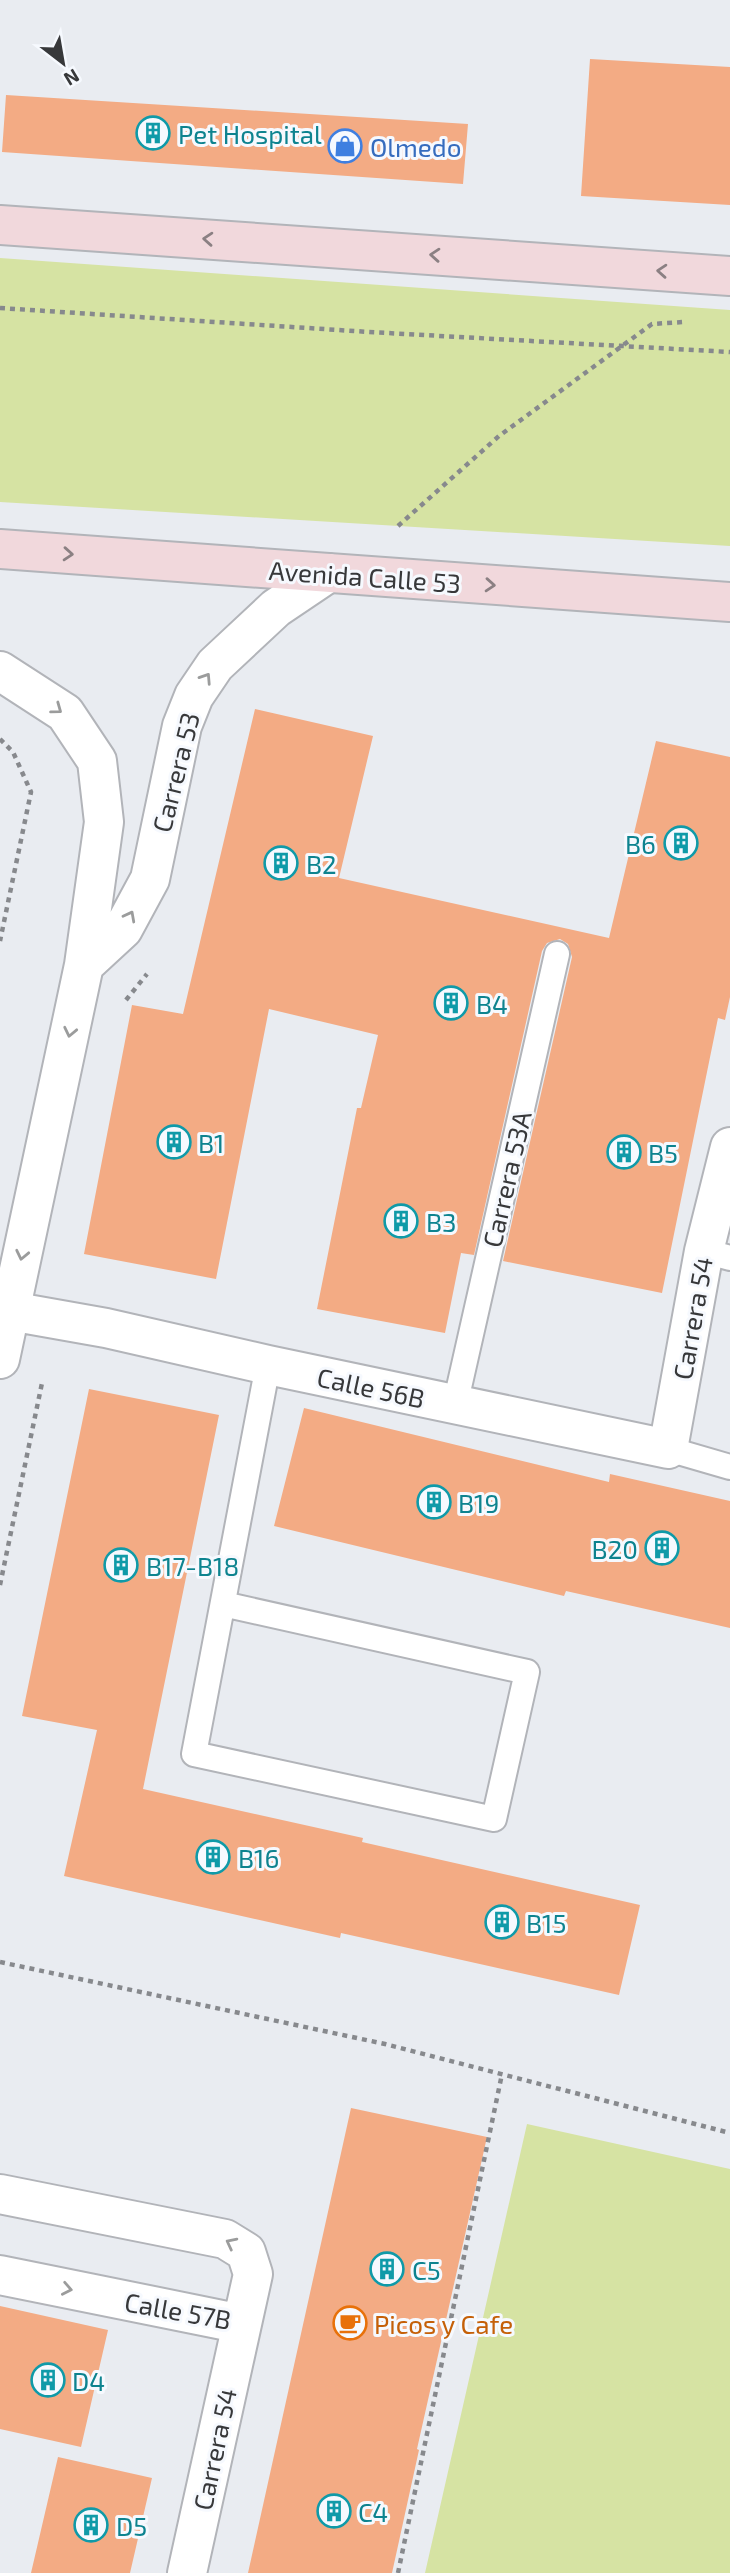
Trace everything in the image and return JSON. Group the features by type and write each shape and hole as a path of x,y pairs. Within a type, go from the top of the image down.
{"main road":[{"path":"0,225 730,276"},
{"name":"Avenida Calle 53","path":"0,549 730,602"}],"street":[{"name":"Carrera 53","path":"84,965 123,929 150,879 182,726 194,696 215,665 266,618 328,573"},
{"path":"0,671 65,713 97,761 104,822 84,965 0,1359"},
{"name":"Carrera 54","path":"668,1449 717,1254 730,1147"},
{"name":"Calle 56B","path":"10,1311 106,1328 668,1449"},
{"name":"Calle 57B","path":"0,2194 225,2239 246,2252 253,2274 242,2324 0,2275"},
{"name":"Carrera 54","path":"187,2573 242,2324"}],"lane":[{"name":"Carrera 53A","path":"455,1405 557,954"},
{"path":"223,1604 527,1672 494,1819 194,1754 268,1365"},
{"name":"Calle 56B","path":"668,1449 730,1467"}],"path":[{"path":"0,308 730,352"},
{"path":"398,526 499,436 652,324 691,322"},
{"path":"0,739 13,752 31,792 0,941"},
{"path":"120,1009 153,967"},
{"path":"0,1962 386,2044 730,2133"},
{"path":"398,2573 502,2074"}],"green space":[{"path":"0,258 730,310 730,546 0,502"},
{"path":"527,2124 730,2169 730,2573 425,2573"}],"building":[{"path":"590,59 730,67 730,205 581,196"},
{"path":"6,95 468,124 463,184 2,152"},
{"path":"255,709 373,736 339,878 609,938 656,741 730,757 730,997 725,1020 718,1018 662,1293 503,1261 572,957 568,944 560,939 547,943 542,951 474,1255 461,1253 445,1333 317,1309 357,1108 361,1108 378,1035 269,1009 216,1279 84,1254 132,1005 183,1014"},
{"path":"89,1389 219,1415 143,1789 363,1838 362,1842 640,1905 619,1995 341,1933 340,1938 64,1876 97,1730 22,1716"},
{"name":"B19","path":"304,1408 609,1482 610,1474 730,1501 730,1628 566,1591 564,1596 274,1526"},
{"name":"C5","path":"351,2108 487,2137 392,2573 248,2573"},
{"name":"D4","path":"0,2306 108,2330 81,2447 0,2429"},
{"name":"D5","path":"58,2457 152,2478 130,2573 31,2573"}],"place":[{"name":"Pet Hospital","path":"153,133"},
{"name":"Olmedo","path":"345,146"},
{"name":"B6","path":"681,843"},
{"name":"B2","path":"281,863"},
{"name":"B4","path":"451,1003"},
{"name":"B1","path":"174,1142"},
{"name":"B5","path":"624,1152"},
{"name":"B3","path":"401,1221"},
{"name":"B19","path":"434,1502"},
{"name":"B20","path":"662,1548"},
{"name":"B17-B18","path":"121,1565"},
{"name":"B16","path":"213,1857"},
{"name":"B15","path":"502,1922"},
{"name":"C5","path":"387,2269"},
{"name":"Picos y Cafe","path":"350,2323"},
{"name":"D4","path":"48,2380"},
{"name":"C4","path":"334,2511"},
{"name":"D5","path":"91,2525"}]}
